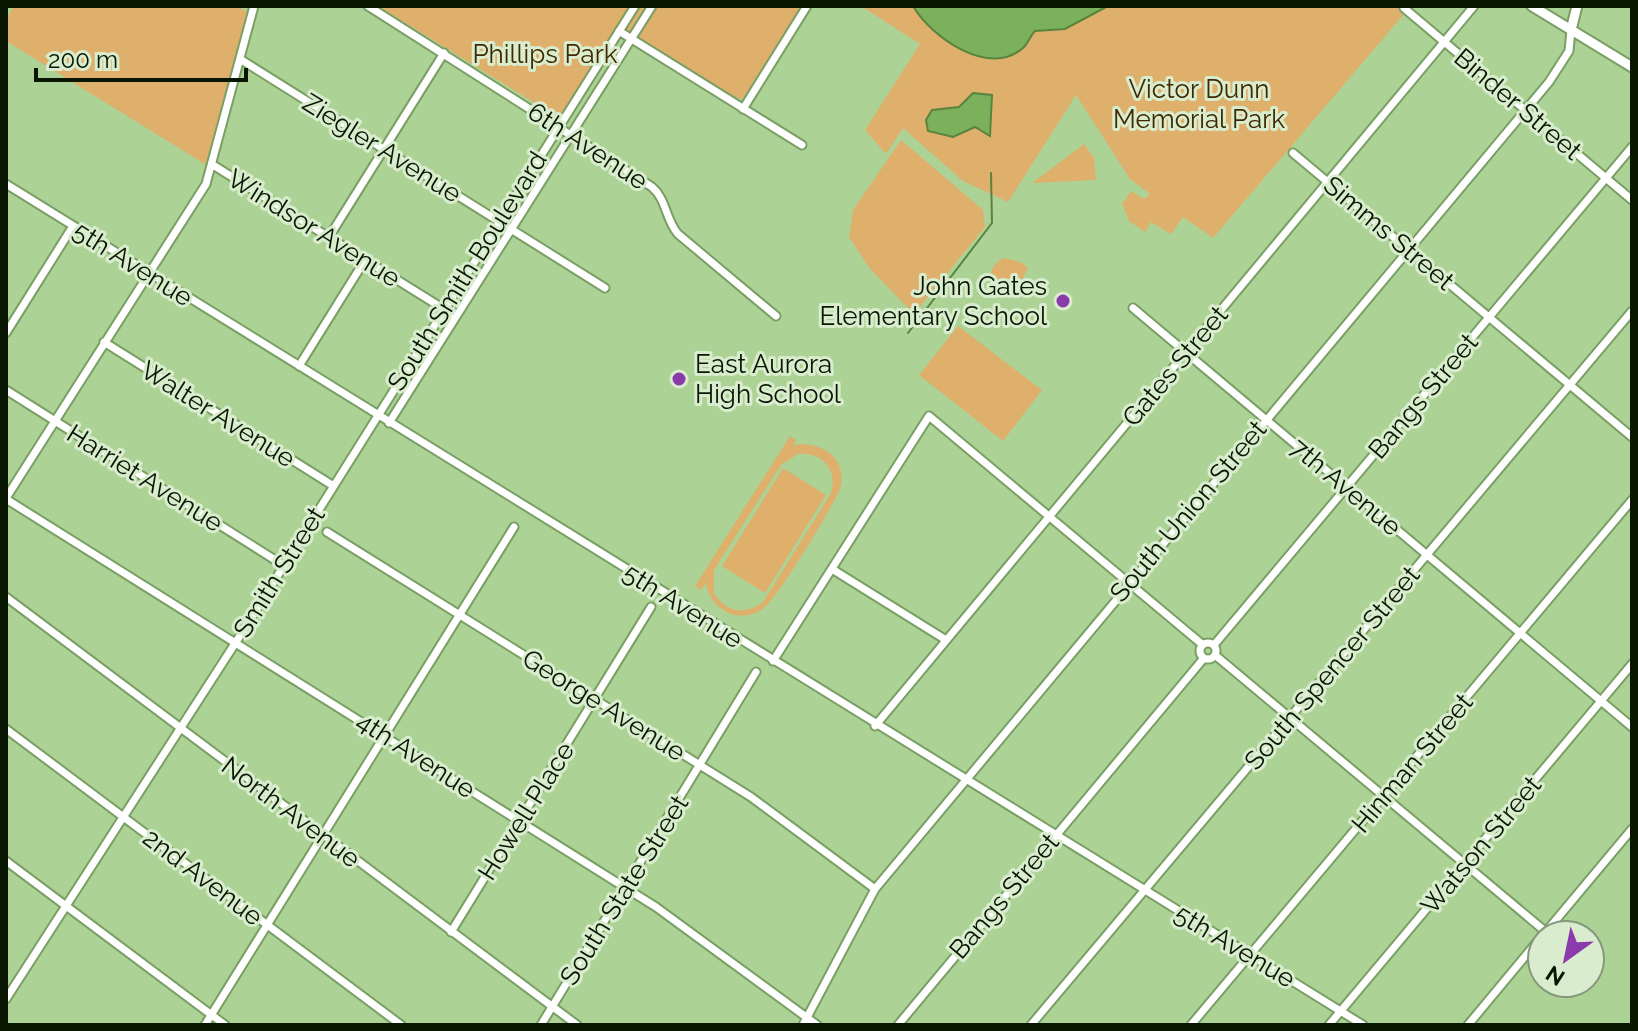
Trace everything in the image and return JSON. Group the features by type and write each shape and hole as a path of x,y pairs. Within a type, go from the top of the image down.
{"street":[{"path":"6,498 206,184 254,6"},
{"name":"6th Avenue","path":"368,6 570,133 660,194 669,220 678,234 776,316"},
{"name":"South Smith Boulevard","path":"376,415 635,6"},
{"name":"South Smith Boulevard","path":"389,423 652,6"},
{"path":"743,109 807,6"},
{"name":"Gates Street","path":"875,726 1474,6"},
{"path":"1532,6 1632,67"},
{"name":"South Union Street","path":"806,1022 875,889 1264,419 1525,110 1569,51 1577,6"},
{"name":"Binder Street","path":"1404,8 1632,200"},
{"path":"619,31 802,145"},
{"path":"329,237 444,53"},
{"name":"Ziegler Avenue","path":"240,59 605,288"},
{"name":"Bangs Street","path":"1214,645 1632,147"},
{"name":"Simms Street","path":"1293,153 1632,437"},
{"name":"Windsor Avenue","path":"213,165 455,316"},
{"name":"5th Avenue","path":"6,184 875,726 1363,1025"},
{"path":"6,333 73,226"},
{"path":"299,366 365,260"},
{"name":"7th Avenue","path":"1133,308 1632,727"},
{"name":"South Spencer Street","path":"1031,1025 1632,311"},
{"name":"Walter Avenue","path":"104,342 332,485"},
{"name":"Harriet Avenue","path":"6,390 283,565"},
{"name":"Smith Street","path":"6,999 236,642 376,415"},
{"path":"773,661 929,416 1203,645 1214,645 1215,655 1527,919"},
{"name":"4th Avenue","path":"6,498 671,916 806,1022 817,1025"},
{"name":"Hinman Street","path":"1191,1025 1632,500"},
{"path":"205,1025 514,527"},
{"name":"George Avenue","path":"327,532 751,797 875,889"},
{"path":"832,569 946,640"},
{"name":"North Avenue","path":"6,597 323,838 577,1025"},
{"name":"Howell Place","path":"451,932 651,607"},
{"path":"1203,645 1201,652 1204,658 1215,655"},
{"name":"Bangs Street","path":"898,1025 1204,658"},
{"name":"Watson Street","path":"1329,1025 1632,664"},
{"name":"South State Street","path":"541,1025 756,672"},
{"name":"2nd Avenue","path":"6,729 401,1025"},
{"path":"1557,919 1632,829"},
{"path":"6,861 225,1025"},
{"path":"1468,1025 1526,956"}],"green space":[{"path":"14,6 237,6 247,12 208,166 6,41 6,19"},
{"name":"Phillips Park","path":"378,6 804,6 742,99 728,95 620,27 562,116 557,117"},
{"name":"Victor Dunn Memorial Park","path":"861,6 913,6 952,43 976,55 988,57 1011,51 1035,31 1065,29 1108,6 1401,6 1398,9 1404,14 1213,238 1183,217 1171,234 1151,222 1145,232 1129,221 1122,204 1131,191 1144,199 1150,194 1130,179 1076,95 1008,202 963,181 903,128 886,154 865,130 920,44"},
{"path":"901,140 983,210 985,227 914,314 870,269 849,237 853,210"},
{"path":"1084,144 1094,158 1096,180 1032,183"},
{"path":"1003,258 1021,262 1028,268 1013,296 992,285 992,270"},
{"path":"958,326 1042,390 1003,441 919,375"},
{"path":"790,436 796,440 794,445 813,445 835,459 841,475 837,494 795,567 766,606 747,615 729,613 714,601 706,583 701,590 695,586","holes":["798,454 821,459 830,470 831,493 763,602 743,610 724,605 714,593 714,570 781,465"]},
{"path":"783,468 826,495 765,593 722,566"}],"shaded area":[{"path":"913,6 1108,6 1065,29 1035,31 1024,47 1010,56 995,58 962,50 947,41"},
{"path":"973,93 992,95 990,136 975,127 953,137 928,131 926,120 932,110 959,107"}],"waterway":[{"path":"908,333 992,223 991,173"}],"place":[{"name":"John Gates Elementary School","path":"1063,301"},
{"name":"East Aurora High School","path":"679,379"}]}
